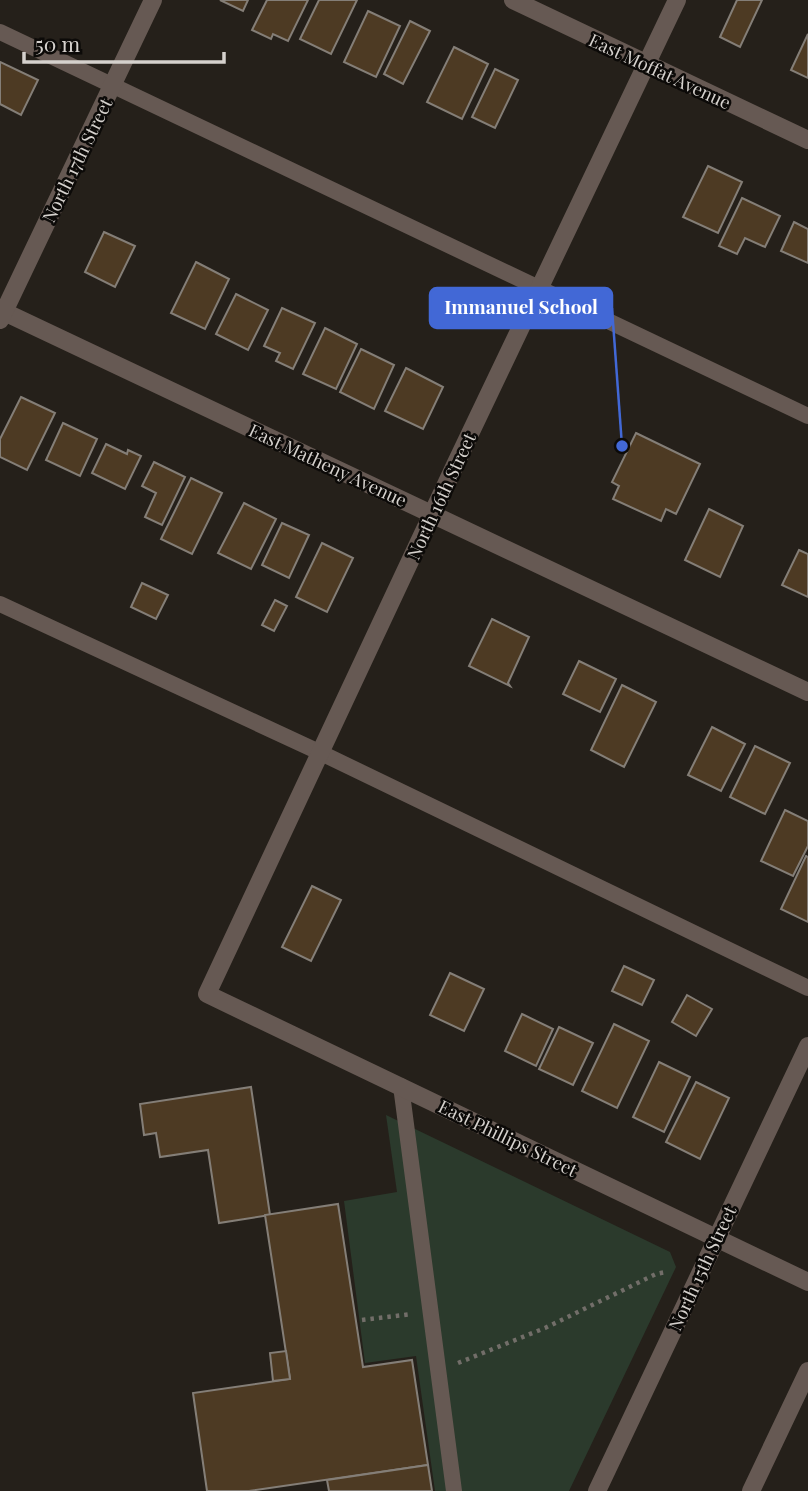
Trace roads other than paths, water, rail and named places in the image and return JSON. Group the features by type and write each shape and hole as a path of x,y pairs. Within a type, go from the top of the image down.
{"street":[{"name":"North 17th Street","path":"1,314 153,0"},
{"name":"East Moffat Avenue","path":"513,0 808,140"},
{"name":"North 16th Street","path":"207,994 431,515 677,0"},
{"name":"East Matheny Avenue","path":"1,314 808,692"},
{"name":"East Phillips Street","path":"207,994 808,1282"},
{"name":"North 15th Street","path":"597,1491 808,1046"},
{"path":"751,1491 808,1370"}],"lane":[{"path":"0,32 808,416"},
{"path":"0,604 319,752 808,988"},
{"path":"401,1086 454,1491"}],"place":[{"name":"Immanuel School","path":"622,446"}]}
